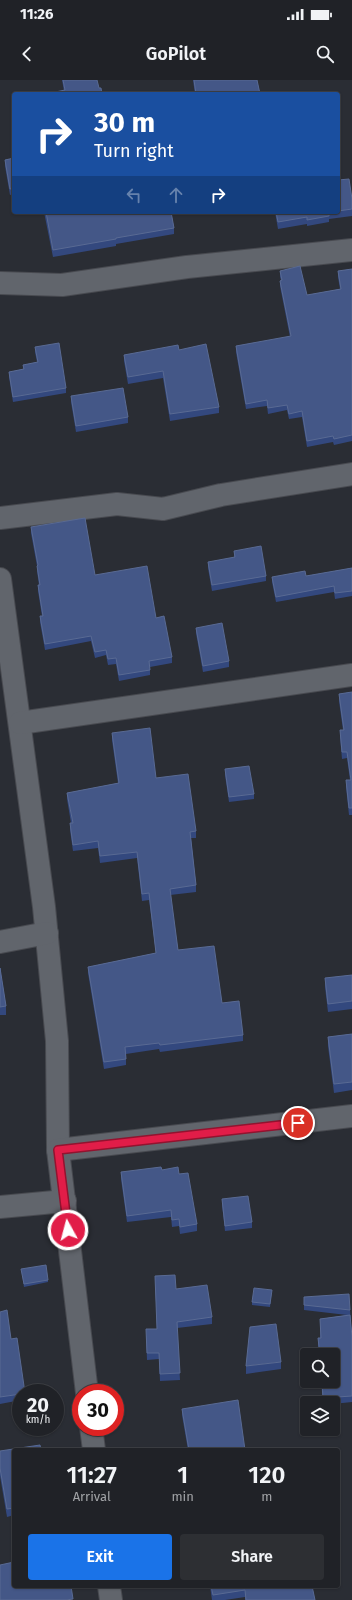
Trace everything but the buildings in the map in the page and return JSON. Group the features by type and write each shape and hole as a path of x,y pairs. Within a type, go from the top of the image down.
{"street":[{"path":"0,283 62,284 187,267 352,250"},
{"path":"0,518 117,504 163,509 221,496 352,474"},
{"path":"0,579 47,933 57,1041 58,1150 86,1384"},
{"path":"20,723 352,674"},
{"path":"0,942 47,933"},
{"path":"58,1150 352,1116"},
{"path":"0,1207 65,1201"},
{"path":"92,1436 94,1448"},
{"path":"109,1588 111,1600"}],"route":[{"path":"68,1230 58,1150 298,1123"}]}
